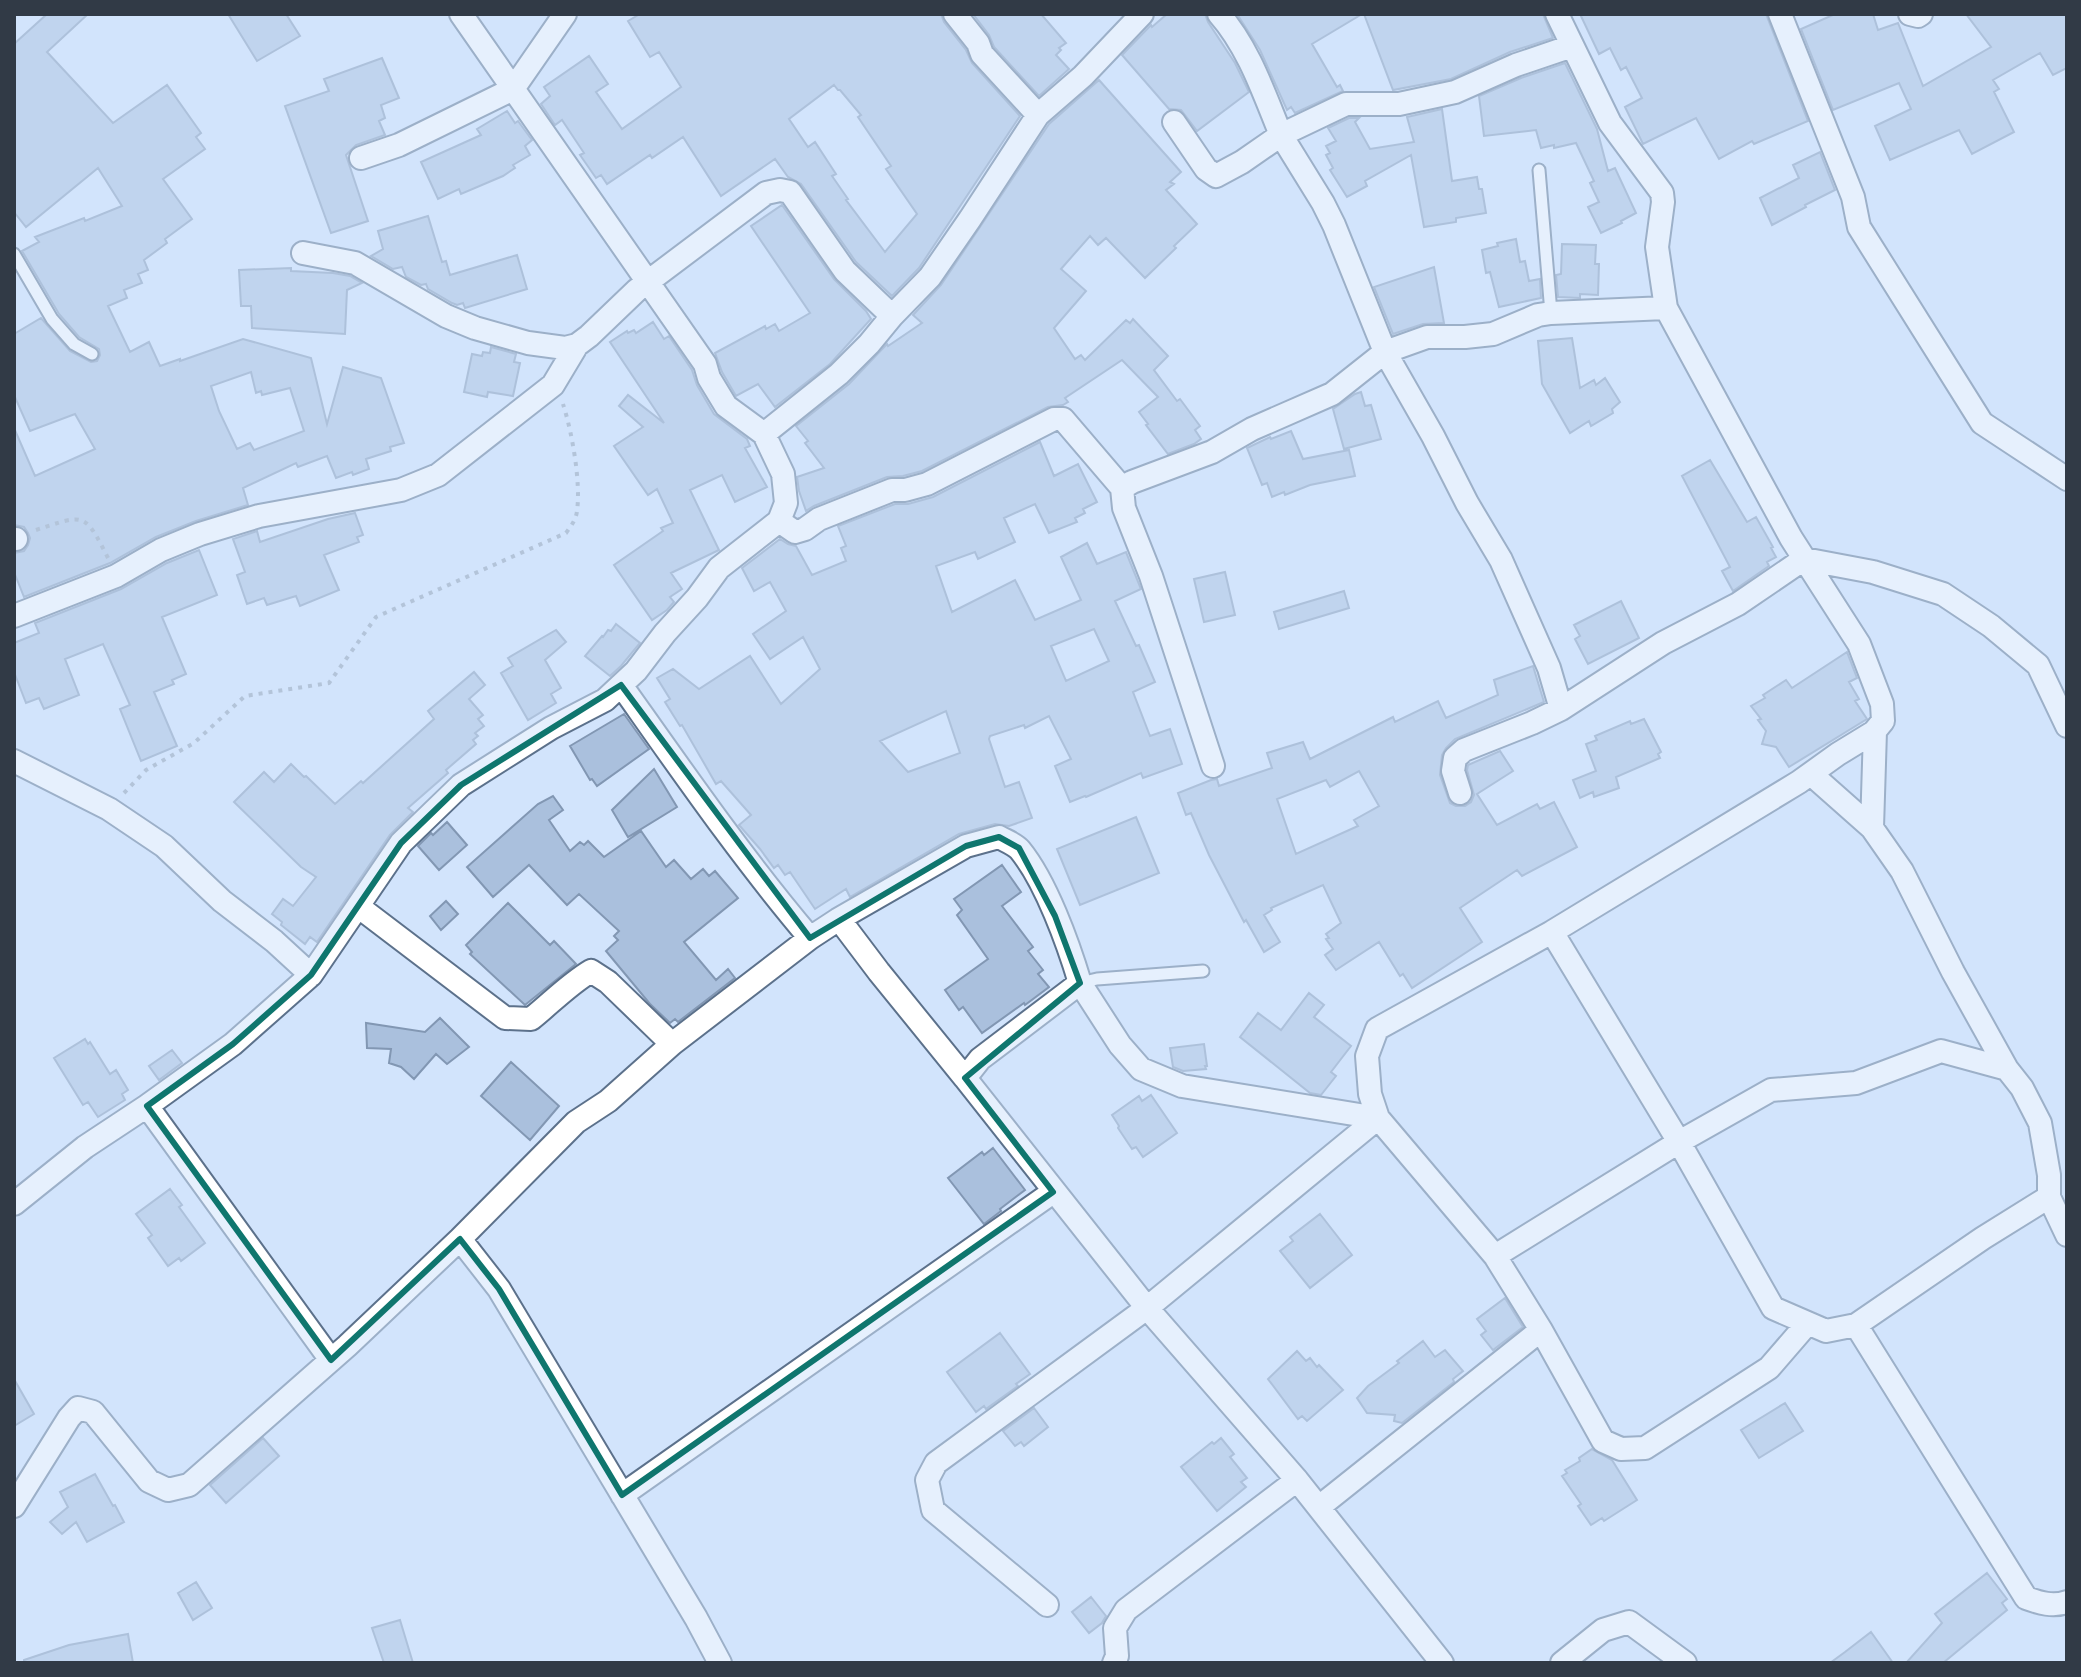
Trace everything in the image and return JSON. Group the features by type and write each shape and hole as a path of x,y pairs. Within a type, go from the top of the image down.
{"street":[{"path":"14,1204 85,1147 233,1044 311,975 401,843 461,785 551,728 605,700 636,671 719,568 779,521 786,503 783,474 764,434 726,406 709,378 705,364 461,14"},
{"path":"361,158 399,145 513,89 565,14"},
{"path":"955,14 978,43 982,54 1038,115"},
{"path":"764,434 839,374 930,277 1038,115 1083,76 1142,14"},
{"path":"1219,14 1234,31 1281,135 1334,225 1385,352 1501,560 1549,668 1561,709"},
{"path":"1557,14 1610,123 1662,193 1657,247 1666,308 1804,559 1859,644 1882,704 1883,721 1875,731 1811,774 1552,932 1377,1029 1367,1056 1370,1094 1378,1118 1495,1256 1541,1330 1603,1441 1621,1449 1645,1448 1769,1368 1807,1324"},
{"path":"1780,14 1853,197 1859,227 1982,423 2067,479"},
{"path":"1910,14 1921,14"},
{"path":"1174,122 1206,169 1216,176 1281,135 1346,104 1399,104 1455,92 1516,65 1572,46"},
{"path":"14,616 116,576 161,550 200,534 259,516 401,490 438,475 553,385 577,345 637,290 766,193 780,190 790,192 845,271 892,316"},
{"path":"303,253 355,263 446,316 475,328 528,343 559,348 577,345"},
{"path":"1122,488 1212,452 1252,429 1332,394 1385,352 1427,337 1493,334 1538,315 1551,313 1666,308"},
{"path":"779,521 795,532 805,529 819,519 892,490 927,484 1054,419 1063,419 1122,488 1124,508 1151,576 1213,766"},
{"path":"1460,793 1453,771 1455,758 1464,750 1561,709 1663,643 1738,604 1804,559 1873,572 1943,594 1991,626 2038,665 2067,726"},
{"path":"621,685 705,804 777,900 810,938"},
{"path":"1872,828 1875,731"},
{"path":"14,761 109,809 164,846 222,901 274,941 311,975"},
{"path":"1811,774 1872,828 1902,871 1953,972 2040,1123 2067,1235"},
{"path":"14,1506 78,1408 93,1412 149,1481 168,1490 189,1485 331,1360 460,1239 576,1122 608,1101 672,1044 810,938 966,846 999,837 1019,848 1055,916 1080,983 1120,1045 1141,1069 1182,1086 1378,1118"},
{"path":"359,907 505,1018 531,1019 573,982 591,971 608,982 672,1044"},
{"path":"839,919 1147,1308 1297,1480 1442,1663"},
{"path":"1552,932 1679,1142 1773,1308 1826,1331 1856,1325 1983,1238 2055,1179"},
{"path":"965,1078 980,1059 1080,983"},
{"path":"1495,1256 1679,1142 1771,1090 1856,1083 1941,1051 2007,1069"},
{"path":"147,1106 331,1360"},
{"path":"1047,1605 933,1510 927,1480 936,1463 1147,1308 1378,1118"},
{"path":"622,1495 1053,1192"},
{"path":"460,1239 499,1289 720,1663"},
{"path":"1856,1325 2026,1598 2047,1605 2067,1602"},
{"path":"1319,1507 1541,1330"},
{"path":"1114,1663 1117,1656 1115,1628 1126,1610 1297,1480"},
{"path":"1562,1663 1603,1630 1629,1622 1685,1663"}],"lane":[{"path":"1539,170 1551,313"},
{"path":"14,254 52,319 74,344 92,354"},
{"path":"1080,983 1203,971"}],"path":[{"path":"109,809 146,770 194,743 245,696 329,683 376,617 566,533 577,512 578,479 564,407 553,385"},
{"path":"15,539 79,518 89,523 116,576"}],"highlighted area":[{"path":"621,685 810,938 966,846 999,837 1019,848 1055,916 1080,983 965,1078 1053,1192 622,1495 499,1289 460,1239 331,1360 147,1106 233,1044 311,975 401,843 461,785"}],"building":[{"path":"47,14 88,14 47,52 113,123 167,85 201,133 196,137 205,149 163,179 192,219 144,260 148,270 138,274 142,283 124,290 127,298 108,306 130,352 149,342 160,366 243,339 311,358 327,424 343,367 381,378 404,443 366,459 369,469 353,475 352,472 336,478 327,456 298,467 296,463 243,488 248,505 156,537 110,563 24,597 14,572 14,553 24,551 30,538 24,527 14,525 14,428 35,476 95,449 75,414 30,431 14,395 14,334 41,318 70,351 91,362 97,361 100,355 99,349 79,337 59,314 22,251 39,242 35,237 122,206 98,168 26,227 14,212 14,44","holes":["251,372 256,393 261,391 262,395 290,388 304,431 254,450 250,443 237,449 211,386"]},
{"path":"228,14 286,14 300,36 257,61"},
{"path":"640,14 941,14 972,63 1020,116 919,268 892,296 856,262 801,184 788,177 775,159 721,196 683,137 607,184 601,175 596,178 562,120 555,125 541,104 550,96 544,87 589,56 608,84 596,92 622,129 681,87 659,52 650,57 628,21","holes":["834,85 861,115 858,117 891,166 886,169 917,214 885,252 846,200 832,176 836,174 815,142 808,147 789,119"]},
{"path":"973,14 1041,14 1066,43 1056,55 1069,69 1039,96 994,47"},
{"path":"1167,14 1205,14 1249,92 1197,131 1181,110 1169,109 1122,55 1151,25"},
{"path":"1237,14 1362,14 1312,44 1337,87 1340,85 1343,91 1295,113 1291,107 1287,110 1260,50"},
{"path":"1364,14 1543,14 1553,38 1510,52 1451,79 1393,90"},
{"path":"1580,14 1766,14 1808,121 1754,144 1752,141 1719,159 1696,118 1643,144 1625,107 1642,98 1626,67 1621,70 1610,48 1599,54"},
{"path":"1835,14 1873,14 1878,30 1898,23 1923,86 1991,47 1966,14 2067,14 2067,68 2053,75 2040,53 1993,80 1999,89 1994,92 2014,132 1972,154 1959,130 1890,160 1875,126 1911,109 1899,83 1833,110 1801,29"},
{"path":"382,58 399,98 381,105 385,118 379,121 385,135 356,145 346,155 368,221 331,233 285,106 329,91 324,79"},
{"path":"1565,63 1597,129 1608,171 1615,168 1636,213 1601,233 1588,207 1599,202 1590,183 1594,181 1576,143 1541,148 1536,130 1484,136 1479,96"},
{"path":"1099,80 1181,172 1166,190 1197,224 1145,278 1106,238 1098,245 1090,236 1061,269 1086,291 1054,328 1075,359 1081,355 1085,360 1126,320 1130,323 1133,319 1168,356 1154,370 1200,426 1195,430 1201,439 1168,454 1139,412 1158,397 1122,360 1065,398 1068,402 1063,405 1048,407 922,471 887,477 806,511 797,477 824,468 796,426 849,384 887,344 922,323 913,315 941,285 1049,124"},
{"path":"1442,109 1452,181 1477,177 1486,213 1424,227 1411,155 1365,181 1367,186 1347,197 1330,170 1333,168 1326,155 1330,153 1326,146 1336,141 1328,128 1349,118 1359,118 1355,122 1370,149 1414,142 1407,117"},
{"path":"507,111 532,140 525,146 530,155 513,165 515,168 503,176 461,194 459,189 438,199 421,162 481,135 477,129"},
{"path":"1820,152 1835,190 1772,225 1760,198 1799,178 1793,165"},
{"path":"782,205 834,279 871,319 830,364 775,407 758,384 736,396 715,353 765,326 766,329 775,324 779,331 810,313 751,226"},
{"path":"428,216 442,262 446,261 450,275 517,255 527,289 465,308 463,303 452,303 428,289 426,284 421,285 406,277 402,267 393,269 371,256 383,249 378,231"},
{"path":"1516,239 1520,262 1525,261 1529,281 1540,279 1541,298 1499,307 1490,272 1486,273 1482,250"},
{"path":"1562,244 1596,245 1598,295 1558,297 1556,275 1561,274"},
{"path":"1434,267 1444,323 1423,324 1393,334 1374,287"},
{"path":"291,268 291,271 350,276 362,283 347,290 345,334 252,328 251,306 241,306 239,270"},
{"path":"653,322 664,339 669,336 692,370 714,414 747,439 750,446 745,448 767,487 735,502 722,475 690,490 719,550 671,573 682,589 670,597 674,602 667,610 652,620 614,565 663,531 661,528 673,523 657,489 648,495 614,446 643,427 619,406 628,395 664,423 610,342 627,331 634,330 636,333"},
{"path":"1572,338 1580,388 1594,380 1596,385 1605,378 1620,402 1612,409 1613,413 1591,426 1589,421 1570,433 1542,384 1538,341"},
{"path":"491,347 516,354 514,362 520,363 513,396 488,392 487,397 464,392 472,354 482,356 483,352 490,353"},
{"path":"1361,392 1365,406 1371,405 1381,439 1344,449 1333,409"},
{"path":"1291,431 1303,459 1349,450 1355,476 1272,497 1267,483 1262,485 1247,448"},
{"path":"1040,442 1054,476 1078,464 1097,502 1083,509 1085,513 1075,518 1077,522 1049,533 1035,504 1004,518 1015,542 978,559 975,552 936,566 952,612 1015,580 1035,620 1081,600 1061,557 1087,543 1097,564 1126,552 1141,589 1115,601 1155,682 1133,692 1150,736 1170,729 1182,764 1143,778 1141,773 1070,802 1055,766 1071,759 1049,716 1025,728 1024,725 990,736 1005,787 1019,782 1032,818 1009,826 995,824 959,834 850,897 846,889 815,909 790,872 785,875 778,865 774,868 739,825 751,815 721,781 716,784 665,702 670,699 657,678 673,669 699,689 750,656 781,704 820,669 803,637 770,659 753,634 786,611 770,582 754,591 742,568 780,539 796,546 812,575 846,561 841,548 846,546 838,526 895,504 933,497","holes":["1094,629 1109,661 1066,681 1051,646","946,711 960,753 908,772 880,741"]},
{"path":"1710,460 1747,522 1756,517 1776,557 1767,562 1769,566 1733,591 1722,571 1730,567 1682,476"},
{"path":"355,513 363,535 357,537 359,542 324,555 339,590 300,606 296,596 267,605 264,598 247,604 237,575 245,572 233,539 257,531 260,542"},
{"path":"199,550 217,595 162,617 186,674 172,680 174,684 154,692 177,746 141,761 120,709 130,705 103,644 65,659 79,695 44,709 39,698 26,703 14,672 14,643 39,633 35,623 121,589 167,563"},
{"path":"1225,572 1235,615 1204,622 1194,579"},
{"path":"1344,591 1349,608 1279,629 1274,612"},
{"path":"1621,601 1639,638 1588,664 1575,639 1580,636 1574,625"},
{"path":"616,624 640,643 610,676 585,656"},
{"path":"556,630 566,642 545,660 561,688 551,694 556,703 528,720 501,673 513,666 508,658"},
{"path":"1847,652 1857,678 1849,682 1859,699 1855,701 1867,719 1789,767 1776,747 1762,744 1766,731 1751,706 1786,680 1792,688"},
{"path":"1533,666 1544,702 1455,739 1446,748 1440,775 1450,803 1465,806 1471,802 1474,795 1468,765 1500,751 1513,771 1477,794 1497,825 1537,804 1540,809 1554,802 1577,847 1522,876 1517,870 1460,908 1482,942 1412,988 1403,974 1400,976 1379,942 1336,970 1325,955 1333,949 1326,934 1341,923 1323,885 1271,908 1264,915 1280,942 1264,952 1246,920 1244,922 1191,813 1186,815 1178,793 1211,780 1217,779 1219,786 1272,768 1267,753 1303,742 1310,759 1393,717 1395,722 1438,701 1446,718 1498,695 1494,680","holes":["1359,771 1379,806 1354,820 1358,826 1296,854 1277,799 1326,780 1330,787"]},
{"path":"474,672 485,685 469,699 483,715 478,719 484,726 475,733 478,736 473,740 476,744 408,808 413,812 390,835 317,942 310,937 305,944 272,914 283,899 293,906 316,877 301,867 234,802 264,772 274,782 291,764 335,804 434,719 428,711"},
{"path":"624,714 649,749 597,786 590,780 570,746"},
{"path":"1644,719 1661,752 1658,754 1660,758 1616,777 1619,788 1594,797 1593,792 1580,798 1573,780 1596,771 1586,744 1597,740 1595,736 1630,721 1631,724"},
{"path":"654,769 677,807 628,837 612,810"},
{"path":"553,796 563,810 549,820 570,851 580,842 584,845 588,841 604,857 641,831 666,867 674,860 691,879 703,869 709,876 715,871 738,898 684,942 716,980 728,969 735,978 678,1022 675,1019 670,1023 650,1004 606,951 618,940 614,936 619,931 579,894 567,905 529,865 493,897 467,867 538,804"},
{"path":"1136,817 1159,873 1080,905 1057,849"},
{"path":"447,822 467,845 439,870 418,846"},
{"path":"1002,865 1021,892 1002,906 1033,947 1028,951 1043,970 1038,974 1049,987 982,1033 963,1007 959,1010 945,990 988,959 957,915 962,910 954,899"},
{"path":"446,901 458,914 441,930 430,916"},
{"path":"508,903 550,945 554,941 576,964 525,1005 470,954 472,952 466,945"},
{"path":"1309,993 1324,1005 1314,1017 1351,1046 1331,1072 1336,1076 1321,1095 1310,1093 1240,1037 1258,1013 1281,1030"},
{"path":"440,1018 469,1047 447,1064 436,1054 414,1079 401,1067 389,1063 391,1049 367,1048 366,1023 425,1032"},
{"path":"85,1039 110,1074 116,1070 128,1090 122,1094 125,1100 98,1117 88,1102 83,1105 54,1058"},
{"path":"1204,1044 1206,1069 1183,1071 1173,1067 1170,1048"},
{"path":"172,1050 182,1063 159,1080 149,1066"},
{"path":"511,1062 559,1106 530,1140 481,1096"},
{"path":"1151,1095 1177,1133 1143,1157 1136,1147 1132,1149 1112,1115 1139,1096 1142,1101"},
{"path":"993,1148 1025,1190 984,1224 948,1178 982,1152 984,1155"},
{"path":"170,1189 205,1243 181,1261 179,1258 168,1266 148,1238 152,1235 136,1214"},
{"path":"1320,1214 1352,1255 1310,1288 1280,1251 1293,1241 1290,1237"},
{"path":"1505,1298 1523,1327 1493,1350 1481,1335 1486,1331 1477,1319"},
{"path":"1000,1333 1030,1374 986,1409 984,1406 976,1412 947,1372"},
{"path":"1423,1341 1435,1357 1445,1350 1463,1371 1453,1379 1454,1382 1402,1423 1394,1421 1395,1415 1367,1413 1357,1398"},
{"path":"1297,1351 1306,1361 1310,1358 1317,1367 1319,1365 1343,1390 1307,1421 1302,1416 1298,1419 1268,1379"},
{"path":"14,1379 34,1414 14,1426"},
{"path":"1785,1403 1803,1431 1759,1458 1741,1430"},
{"path":"1034,1408 1048,1427 1024,1446 1021,1442 1015,1446 1003,1431"},
{"path":"263,1438 279,1456 226,1503 210,1485"},
{"path":"1221,1438 1234,1454 1230,1457 1247,1478 1241,1482 1246,1487 1217,1511 1181,1467"},
{"path":"1592,1449 1612,1460 1637,1500 1604,1521 1602,1518 1591,1525 1562,1476 1567,1473 1565,1470"},
{"path":"95,1474 124,1522 87,1542 76,1522 62,1534 50,1522 68,1507 60,1492"},
{"path":"1987,1573 2007,1599 2002,1603 2007,1610 1943,1663 1906,1663 1942,1623 1935,1614"},
{"path":"196,1582 212,1608 193,1620 178,1593"},
{"path":"1091,1597 1106,1616 1089,1633 1072,1612"},
{"path":"400,1620 413,1663 384,1663 372,1628"},
{"path":"1871,1632 1893,1663 1830,1663 1845,1652"},
{"path":"128,1634 133,1663 24,1663 24,1660 69,1645"}]}
